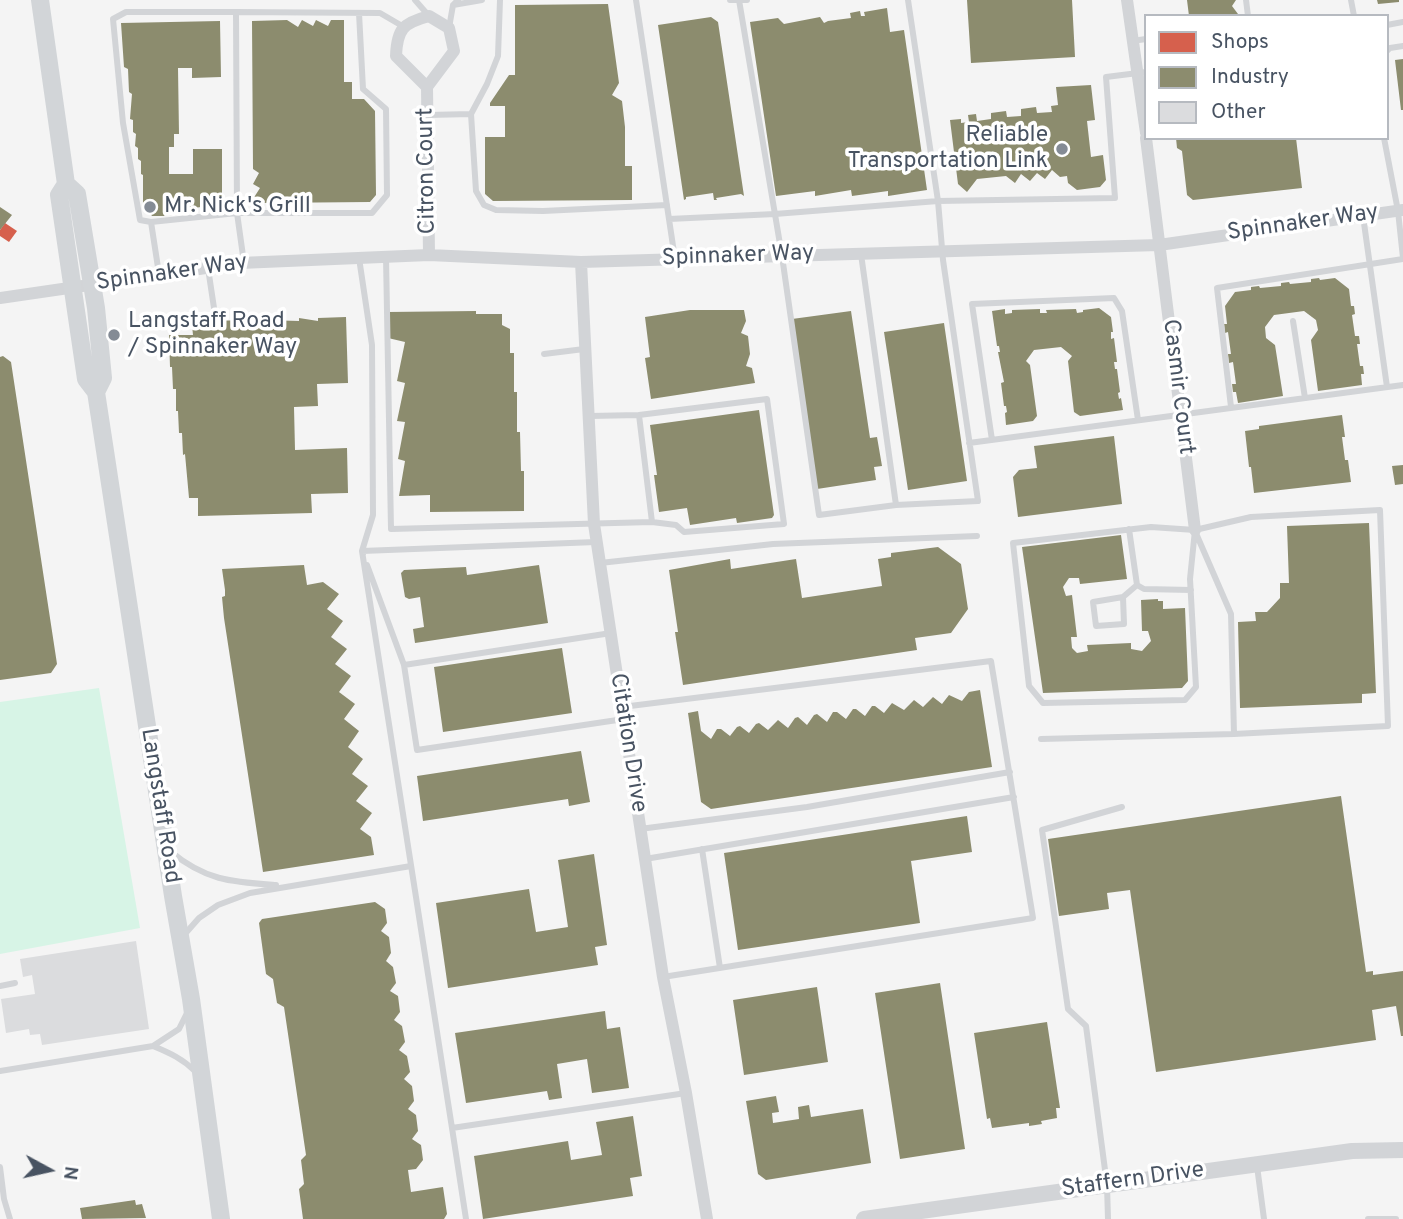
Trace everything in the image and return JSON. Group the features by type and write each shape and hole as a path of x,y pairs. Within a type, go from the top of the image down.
{"main road":[{"name":"Langstaff Road","path":"40,0 66,184 77,194 93,285 103,378 96,392"},
{"name":"Langstaff Road","path":"66,184 59,195 72,289 86,379 96,392 191,999 221,1219"}],"street":[{"path":"1127,0 1139,40 1144,102"},
{"path":"404,27 409,21 429,16 449,27"},
{"name":"Citron Court","path":"404,27 397,35 396,56 428,87"},
{"name":"Citron Court","path":"429,255 428,87 454,51 449,27"},
{"name":"Casmir Court","path":"1146,140 1195,530"},
{"name":"Spinnaker Way","path":"0,298 244,263 429,255 581,262 1158,245 1401,210"},
{"name":"Citation Drive","path":"581,262 594,524 663,977 707,1219"},
{"name":"Staffern Drive","path":"864,1219 1352,1150 1403,1150"}],"lane":[{"path":"415,0 429,16"},
{"path":"449,27 455,3 482,0"},
{"path":"500,0 498,56 471,114 476,191 484,205 496,210 544,211 667,205"},
{"path":"636,0 675,259"},
{"path":"730,0 747,0"},
{"path":"739,1 782,256 818,515 897,505 978,501 908,0"},
{"path":"359,13 363,89 386,109 387,195 372,213 237,213 151,222 140,220 123,123 113,19 126,12 380,13 404,27"},
{"path":"236,12 237,213 244,263"},
{"path":"669,219 938,201 1115,198 1106,77 1142,72"},
{"path":"428,115 471,114"},
{"path":"1231,407 1216,288 1403,258 1401,210 1384,140"},
{"path":"1363,216 1387,387"},
{"path":"151,222 159,275"},
{"path":"861,254 897,505"},
{"path":"386,257 391,529 652,522 676,525 684,532 785,524 767,399 639,415 590,416"},
{"path":"359,258 372,345 373,515 362,551 466,1219"},
{"path":"208,268 214,308"},
{"path":"992,440 972,304 1114,298 1122,311 1138,420"},
{"path":"1293,321 1305,398"},
{"path":"544,354 586,348"},
{"path":"970,443 1403,385"},
{"path":"639,415 652,522"},
{"path":"1041,739 1234,734 1388,726 1380,510 1251,517 1195,530 1151,527 1013,543 1029,686 1043,704 1185,700 1196,687 1191,590 1195,530"},
{"path":"1129,529 1137,585"},
{"path":"1195,530 1231,614 1234,734"},
{"path":"600,563 773,544 976,536"},
{"path":"362,551 597,542"},
{"path":"362,551 404,665 417,750 623,713 991,661 1033,918 663,977"},
{"path":"1137,585 1144,589 1191,590"},
{"path":"1123,597 1125,624 1096,626 1093,602 1123,597 1137,585"},
{"path":"404,665 611,633"},
{"path":"640,830 807,807 1010,772"},
{"path":"645,859 1014,797"},
{"path":"1108,1219 1107,1185 1086,1026 1068,1009 1042,830 1122,807"},
{"path":"166,848 183,862 219,880 285,886"},
{"path":"702,849 720,968"},
{"path":"181,940 199,918 218,905 250,893 411,866"},
{"path":"0,986 15,983"},
{"path":"0,1071 153,1046 179,1029 191,999"},
{"path":"153,1046 187,1063 201,1078"},
{"path":"452,1128 686,1093"},
{"path":"1257,1164 1264,1219"},
{"path":"0,1167 4,1199 10,1219"},
{"path":"1368,1219 1396,1219"}],"green space":[{"path":"99,688 140,928 0,954 0,702"}],"building: Shops":[{"path":"5,223 17,231 9,242 0,236 0,230"}],"building: Industry":[{"path":"967,0 1072,0 1075,57 971,63"},
{"path":"1187,0 1236,0 1232,6 1238,14 1189,14"},
{"path":"1377,0 1399,0 1399,2 1378,4"},
{"path":"608,4 619,83 612,95 622,101 625,166 632,166 632,200 493,201 485,194 485,137 505,137 505,106 490,106 490,103 509,75 515,75 515,5"},
{"path":"887,8 890,32 904,30 927,190 888,196 888,191 852,196 851,190 815,196 815,191 776,196 750,22 778,18 784,24 820,17 824,23 851,18 850,13 860,11 861,16 865,16 864,12"},
{"path":"711,17 718,22 744,196 741,194 714,200 713,193 686,197 684,200 658,25"},
{"path":"287,20 298,27 302,20 313,26 316,20 328,26 331,20 344,20 344,82 352,82 352,99 364,99 375,111 376,195 370,202 260,203 253,199 260,188 253,184 259,173 253,169 252,21"},
{"path":"220,21 221,77 192,78 192,68 178,68 179,134 174,134 174,147 169,147 169,174 193,174 193,149 222,149 222,204 152,216 143,202 143,175 138,148 135,146 133,120 130,119 132,94 129,92 128,69 124,67 121,23"},
{"path":"1403,59 1403,110 1401,110 1395,60"},
{"path":"1091,85 1095,120 1087,121 1091,157 1103,155 1106,180 1100,187 1077,190 1068,183 1067,176 1060,177 1052,170 1045,179 1037,173 1030,181 1021,174 1015,183 1006,176 977,179 967,192 958,184 950,120 961,119 961,123 969,122 968,115 976,114 977,121 991,119 991,113 1006,111 1007,117 1021,116 1021,109 1036,107 1037,113 1052,112 1051,106 1058,105 1056,87"},
{"path":"1176,140 1296,140 1302,188 1193,200 1187,195 1182,151 1177,148"},
{"path":"0,207 12,215 0,230"},
{"path":"1335,278 1349,289 1351,306 1354,306 1355,314 1352,315 1355,336 1359,336 1360,344 1357,344 1364,374 1361,374 1362,385 1318,391 1311,340 1318,330 1316,320 1304,311 1274,315 1265,327 1266,338 1275,345 1283,396 1238,403 1232,384 1236,384 1233,362 1229,363 1228,354 1231,354 1228,332 1225,333 1225,306 1235,292 1251,290 1251,287 1281,286 1281,283 1311,282 1311,279"},
{"path":"1099,308 1111,317 1111,339 1114,338 1117,362 1114,362 1123,410 1080,416 1074,412 1068,361 1072,356 1061,347 1034,350 1026,361 1030,365 1037,416 1033,421 1006,425 1007,412 1001,383 1004,382 992,311 1005,309 1005,314 1012,313 1012,310 1040,309 1040,313 1047,313 1046,310 1076,309 1077,313"},
{"path":"690,310 744,310 746,321 741,333 748,336 750,354 746,366 752,368 755,383 651,399 645,358 650,357 645,317"},
{"path":"476,311 476,314 502,314 502,325 510,329 510,353 514,353 514,392 517,392 517,432 520,432 521,471 524,471 524,511 430,512 430,495 399,496 405,461 398,459 405,422 397,421 405,383 397,381 405,342 388,338 388,312"},
{"path":"851,311 870,438 877,437 882,466 874,467 876,480 817,489 792,319"},
{"path":"346,317 348,383 317,384 318,406 294,407 295,450 347,448 348,493 311,494 312,513 198,516 198,498 189,498 182,433 179,433 176,411 176,389 173,389 170,367 169,335 193,335 192,325 199,322 216,324 216,321 242,320 242,323 249,323 249,320 265,323 265,320 299,321 299,318 318,321 318,318"},
{"path":"944,323 967,481 908,490 884,332"},
{"path":"3,356 11,362 57,664 51,673 0,680 0,357"},
{"path":"759,410 774,515 772,518 737,523 736,518 690,525 687,508 659,512 650,425"},
{"path":"1342,415 1345,460 1348,460 1351,482 1254,493 1245,431 1259,429 1259,426"},
{"path":"1114,436 1122,504 1018,517 1013,477 1019,470 1037,468 1034,446"},
{"path":"1403,465 1403,484 1395,485 1392,466"},
{"path":"1369,523 1376,693 1362,694 1362,703 1240,708 1238,622 1256,621 1255,612 1267,612 1280,598 1280,583 1289,583 1287,526"},
{"path":"1121,535 1127,579 1080,584 1079,578 1069,578 1063,587 1066,596 1072,595 1077,637 1071,637 1072,648 1077,653 1088,651 1087,645 1131,643 1131,649 1142,651 1151,641 1148,631 1142,631 1141,600 1158,599 1163,601 1163,609 1185,608 1188,681 1182,688 1043,693 1022,547"},
{"path":"938,547 961,564 968,609 951,633 915,638 917,650 683,685 669,570 730,559 731,569 796,559 802,598 882,586 878,559 891,557 891,553"},
{"path":"304,565 307,585 323,582 339,594 327,609 343,621 331,637 347,649 335,664 351,676 339,692 355,704 344,719 359,731 348,747 363,759 352,774 368,786 356,801 372,813 360,829 371,837 374,855 263,872 224,618 222,597 225,596 225,590 222,569"},
{"path":"539,565 548,623 415,643 413,629 424,627 420,597 405,597 401,573 404,570 466,567 467,575"},
{"path":"562,648 572,713 443,732 434,667"},
{"path":"980,690 992,767 711,809 701,802 688,713 698,711 701,731 711,739 717,729 730,736 737,727 740,726 749,733 759,723 768,730 778,720 788,728 798,717 807,725 817,714 827,722 833,712 846,719 853,709 865,716 872,706 884,713 892,703 904,710 914,700 923,707 933,697 942,704 949,695 962,701 969,692"},
{"path":"581,751 590,802 569,806 568,799 423,821 417,776"},
{"path":"1341,796 1366,972 1373,971 1373,975 1403,971 1403,1036 1396,1006 1372,1010 1376,1040 1156,1072 1130,890 1107,893 1109,909 1059,916 1048,839"},
{"path":"967,816 972,852 911,861 920,923 738,950 724,853"},
{"path":"594,854 607,945 595,947 598,965 448,988 436,903 529,889 536,932 568,927 558,860"},
{"path":"375,902 385,909 387,923 381,931 389,937 391,953 386,961 393,967 396,983 390,991 398,996 400,1012 394,1020 402,1026 405,1042 399,1050 407,1056 410,1072 404,1079 412,1086 414,1101 408,1109 416,1115 418,1131 412,1139 421,1145 423,1160 416,1169 408,1170 411,1192 443,1187 447,1214 444,1219 303,1219 299,1189 304,1184 301,1160 306,1155 284,1007 277,1003 273,979 266,974 259,923 262,919"},
{"path":"940,983 965,1149 900,1159 875,993"},
{"path":"817,987 828,1062 744,1075 733,1000"},
{"path":"605,1011 607,1029 620,1027 629,1088 592,1093 587,1059 557,1064 562,1098 549,1100 547,1091 466,1103 455,1033"},
{"path":"1047,1022 1060,1108 1056,1108 1057,1118 1029,1126 1029,1123 992,1128 990,1118 987,1119 974,1033"},
{"path":"776,1096 779,1112 772,1113 773,1123 799,1119 798,1107 809,1105 811,1117 863,1109 871,1163 766,1180 758,1174 746,1101"},
{"path":"633,1116 642,1176 630,1178 633,1196 483,1219 474,1156 568,1141 571,1160 602,1155 596,1122"},
{"path":"135,1200 136,1205 142,1204 146,1218 82,1219 80,1208"}],"building: Other":[{"path":"136,941 149,1029 42,1045 40,1034 30,1035 29,1029 6,1033 1,999 35,994 32,975 23,977 20,959"}],"place":[{"name":"Reliable Transportation Link","path":"1062,149"},
{"name":"Mr. Nick's Grill","path":"150,207"},
{"name":"Langstaff Road / Spinnaker Way","path":"114,335"}]}
